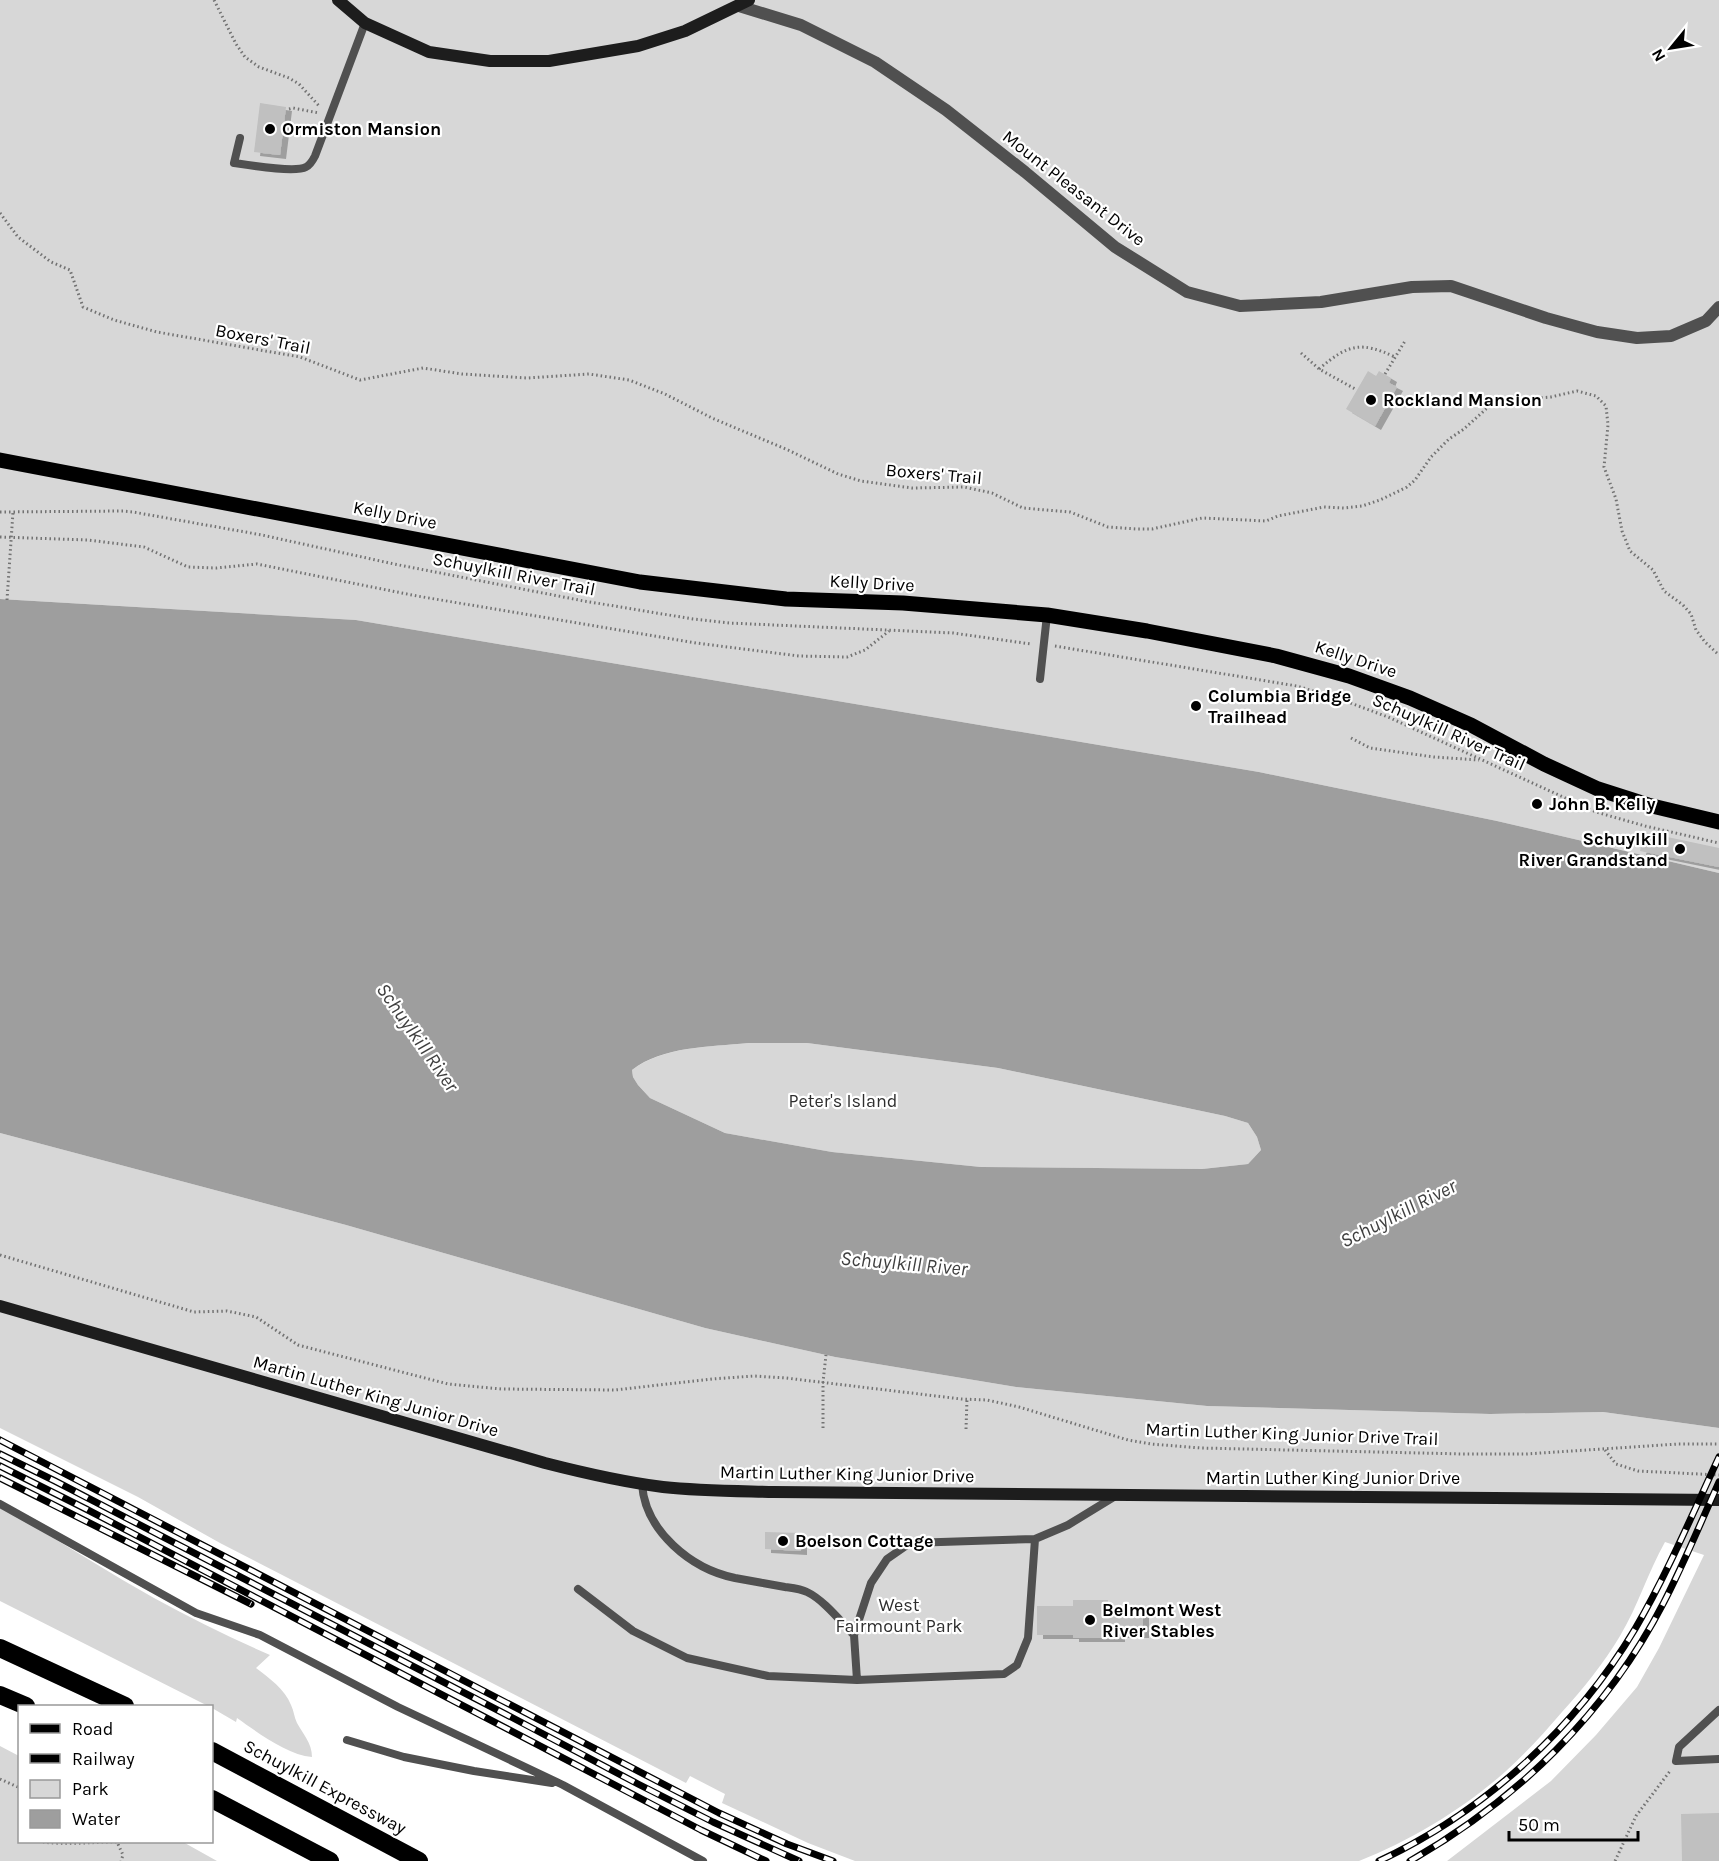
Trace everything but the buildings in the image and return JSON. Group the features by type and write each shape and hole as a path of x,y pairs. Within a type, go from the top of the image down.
{"highway":[{"path":"0,1648 120,1705"},
{"path":"0,1695 22,1705"},
{"name":"Schuylkill Expressway","path":"213,1752 419,1861"},
{"path":"213,1800 330,1861"}],"main road":[{"path":"338,0 365,23 429,52 489,61 549,61 638,46 685,31 744,3"},
{"name":"Kelly Drive","path":"0,460 640,582 786,599 903,603 1047,615 1285,658 1349,676 1439,710 1598,789 1648,805 1719,822"},
{"name":"Martin Luther King Junior Drive","path":"0,1306 545,1463 642,1484 698,1490 752,1492 1719,1500"}],"street":[{"name":"Mount Pleasant Drive","path":"744,3 801,26 875,62 946,110 1115,247 1187,292 1240,306 1321,302 1412,287 1451,286 1546,318 1597,332 1637,338 1671,336 1706,321 1719,307"}],"lane":[{"path":"240,138 234,163 292,170 309,166 315,156 365,23"},
{"path":"1040,679 1047,615"},
{"path":"642,1484 644,1500 651,1517 668,1539 687,1557 701,1566 724,1575 806,1591 817,1598 854,1635"},
{"path":"857,1680 854,1635 871,1583 887,1558 910,1543 1035,1539 1068,1525 1117,1495"},
{"path":"0,1504 196,1613 260,1635 398,1707 563,1785 703,1861"},
{"path":"578,1589 633,1631 687,1658 768,1676 857,1680 1004,1674 1017,1665 1028,1638 1035,1539"},
{"path":"1719,1710 1679,1747 1676,1761 1719,1759"},
{"path":"347,1740 404,1757 563,1785"}],"path":[{"path":"214,0 245,57 259,67 290,78 299,84 329,115"},
{"path":"288,109 329,115"},
{"name":"Boxers' Trail","path":"0,213 18,237 51,262 70,270 83,307 114,320 157,332 300,357 360,380 423,368 462,375 527,378 589,374 629,380 665,394 712,418 838,474 861,481 912,488 964,487 992,493 1023,508 1070,512 1108,527 1152,529 1202,519 1266,520 1324,507 1362,506 1407,487 1449,439 1498,401 1551,397 1577,391 1596,396 1606,406 1608,425 1604,467 1616,499 1622,531 1630,551 1653,570 1664,591 1691,614 1696,630 1719,655"},
{"path":"1385,374 1405,340"},
{"path":"1319,369 1330,359 1361,346 1377,348 1395,357"},
{"path":"1301,353 1319,369 1357,390"},
{"name":"Schuylkill River Trail","path":"0,512 134,512 262,535 394,564 584,601 729,623 953,633 1027,643"},
{"path":"7,600 14,512"},
{"path":"0,537 88,540 144,547 188,567 216,568 258,564 417,596 696,643 799,656 847,657 865,650 890,631"},
{"name":"Schuylkill River Trail","path":"1057,646 1297,686 1388,717 1596,812 1637,825 1719,843"},
{"path":"1351,738 1370,748 1434,757 1481,760"},
{"name":"Martin Luther King Junior Drive Trail","path":"0,1254 194,1312 242,1313 256,1317 298,1345 448,1384 468,1387 615,1390 754,1376 786,1378 987,1400 1151,1444 1241,1449 1526,1454 1678,1444 1719,1444"},
{"path":"823,1428 823,1382 826,1355"},
{"path":"966,1429 968,1399"},
{"path":"1605,1450 1616,1464 1638,1472 1719,1475"},
{"path":"1615,1861 1636,1816 1676,1761"},
{"path":"0,1779 18,1787"},
{"path":"117,1843 123,1855 121,1861"}],"green space":[{"path":"0,0 1719,0 1719,873 1497,821 1259,772 356,620 0,599"},
{"name":"Peter's Island","path":"748,1043 807,1043 998,1068 1225,1116 1248,1123 1257,1137 1261,1150 1248,1164 1202,1169 981,1167 832,1152 725,1133 650,1098 633,1077 632,1070 658,1056 688,1049"},
{"name":"West Fairmount Park","path":"0,1133 346,1225 705,1328 835,1357 1016,1387 1207,1406 1490,1414 1603,1412 1719,1428 1719,1861 1447,1861 1551,1781 1596,1735 1637,1687 1659,1648 1704,1555 1665,1542 1614,1646 1585,1685 1528,1750 1490,1785 1455,1810 1398,1844 1359,1861 855,1861 808,1843 722,1803 725,1794 690,1776 686,1783 220,1543 138,1497 0,1428"},
{"path":"0,1507 154,1598 270,1655 256,1668 285,1694 297,1723 309,1743 312,1757 283,1747 237,1718 236,1722 213,1709 213,1705 206,1705 0,1601"},
{"path":"0,1746 18,1755 18,1843 185,1843 217,1861 0,1861"}],"water":[{"name":"Schuylkill River","path":"0,599 356,620 1259,772 1497,821 1719,873 1719,1428 1603,1412 1490,1414 1207,1406 1016,1387 835,1357 705,1328 346,1225 0,1133","holes":["748,1043 807,1043 998,1068 1225,1116 1248,1123 1257,1137 1261,1150 1248,1164 1202,1169 981,1167 832,1152 725,1133 650,1098 633,1077 632,1070 644,1062 687,1049"]}],"railway":[{"path":"0,1440 719,1813 787,1844 833,1861"},
{"path":"0,1454 638,1784 713,1822 799,1861"},
{"path":"1379,1861 1418,1841 1491,1792 1556,1733 1585,1700 1611,1665 1647,1608 1719,1457"},
{"path":"0,1466 701,1830 766,1861"},
{"path":"0,1478 251,1604"},
{"path":"1410,1861 1449,1837 1522,1782 1587,1717 1615,1681 1664,1602 1719,1482"}],"place":[{"name":"Ormiston Mansion","path":"270,129"},
{"name":"Rockland Mansion","path":"1371,400"},
{"name":"Columbia Bridge Trailhead","path":"1196,706"},
{"name":"John B. Kelly","path":"1537,804"},
{"name":"Schuylkill River Grandstand","path":"1680,849"},
{"name":"Boelson Cottage","path":"783,1541"},
{"name":"Belmont West River Stables","path":"1090,1620"}]}
